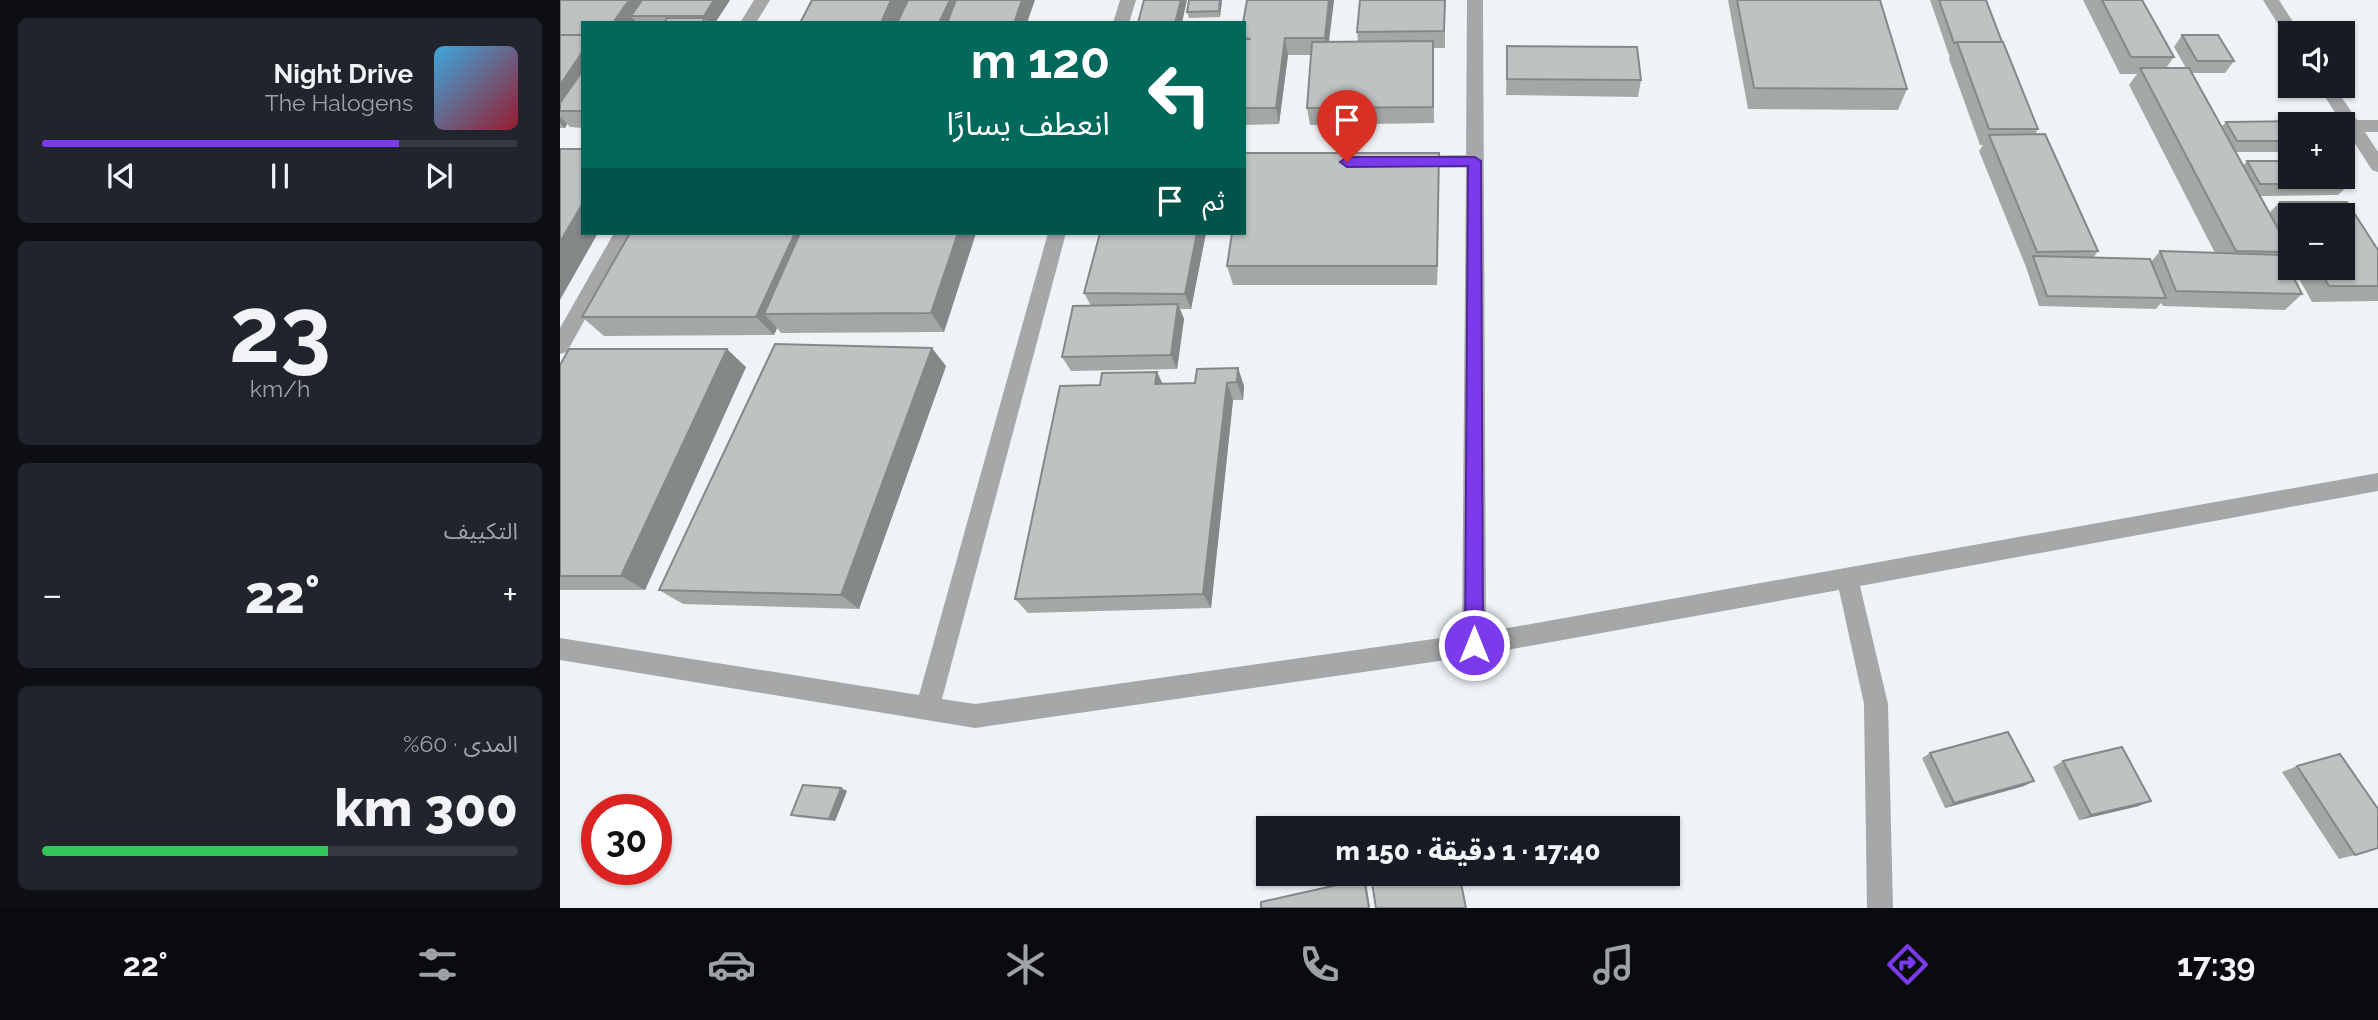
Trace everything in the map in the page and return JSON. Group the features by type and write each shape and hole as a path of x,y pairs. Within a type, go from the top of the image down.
{"street":[{"path":"749,21 762,0"},
{"path":"1122,21 1128,0"},
{"path":"1474,645 1475,0"},
{"path":"2271,0 2284,21"},
{"path":"2355,126 2378,125"},
{"path":"2355,131 2378,166"},
{"path":"1394,162 1475,161"},
{"path":"560,346 621,235"},
{"path":"927,708 1057,235"},
{"path":"560,649 975,716 1474,645 2378,482"},
{"path":"1847,578 1876,704 1880,908"}],"building":[{"path":"560,0 629,0 614,21 581,21 581,35 560,35"},
{"path":"642,0 714,0 704,16 631,16"},
{"path":"812,0 891,0 882,21 801,21"},
{"path":"908,0 950,0 940,21 898,21"},
{"path":"956,0 1022,0 1015,21 948,21"},
{"path":"1144,0 1181,0 1176,21 1139,21"},
{"path":"1189,0 1220,0 1219,11 1187,12"},
{"path":"1247,0 1329,0 1325,38 1285,38 1276,108 1246,108 1246,39 1251,39 1246,38 1246,21 1243,21"},
{"path":"1360,0 1445,0 1444,31 1357,32"},
{"path":"1737,0 1880,0 1907,89 1754,88"},
{"path":"1939,0 1986,0 2002,42 1954,43"},
{"path":"2102,0 2142,0 2174,57 2131,57"},
{"path":"667,18 705,18 703,21 665,21"},
{"path":"560,35 581,35 581,54 560,85"},
{"path":"2182,35 2218,35 2234,61 2197,61"},
{"path":"1433,41 1433,107 1307,108 1312,42"},
{"path":"1957,42 2003,42 2038,129 1989,129"},
{"path":"1507,46 1637,47 1641,80 1507,79"},
{"path":"2140,68 2189,68 2278,229 2278,252 2236,251"},
{"path":"581,73 581,111 560,111 560,103"},
{"path":"2278,121 2278,141 2237,141 2226,122"},
{"path":"2045,134 2098,251 2037,252 1989,135"},
{"path":"560,149 581,149 581,206 560,242"},
{"path":"1246,153 1439,153 1437,266 1227,266 1232,235 1246,235"},
{"path":"2247,161 2278,161 2278,184 2260,184"},
{"path":"2280,202 2348,203 2281,203"},
{"path":"2355,214 2378,250 2378,286 2329,286 2325,280 2355,280"},
{"path":"629,235 794,235 756,317 582,317"},
{"path":"799,235 957,235 931,313 764,314"},
{"path":"1099,235 1197,235 1185,294 1084,293"},
{"path":"2160,251 2278,255 2278,280 2295,280 2302,294 2176,291"},
{"path":"2033,256 2150,259 2166,298 2047,296"},
{"path":"1178,304 1171,355 1062,357 1073,306"},
{"path":"775,344 932,348 841,595 659,590"},
{"path":"569,349 727,349 621,576 560,576 560,365"},
{"path":"1238,368 1237,382 1227,383 1203,594 1015,599 1060,386 1100,385 1102,373 1157,372 1155,384 1195,383 1197,369"},
{"path":"2008,732 2034,781 1954,803 1930,753"},
{"path":"2122,747 2151,801 2091,815 2063,761"},
{"path":"2340,754 2378,809 2378,848 2355,855 2297,766"},
{"path":"803,785 841,788 829,819 791,815"},
{"path":"1333,886 1365,886 1369,908 1261,908 1261,902"},
{"path":"1372,886 1462,886 1466,908 1376,908"}],"route":[{"path":"1347,162 1475,161 1474,645"}]}
